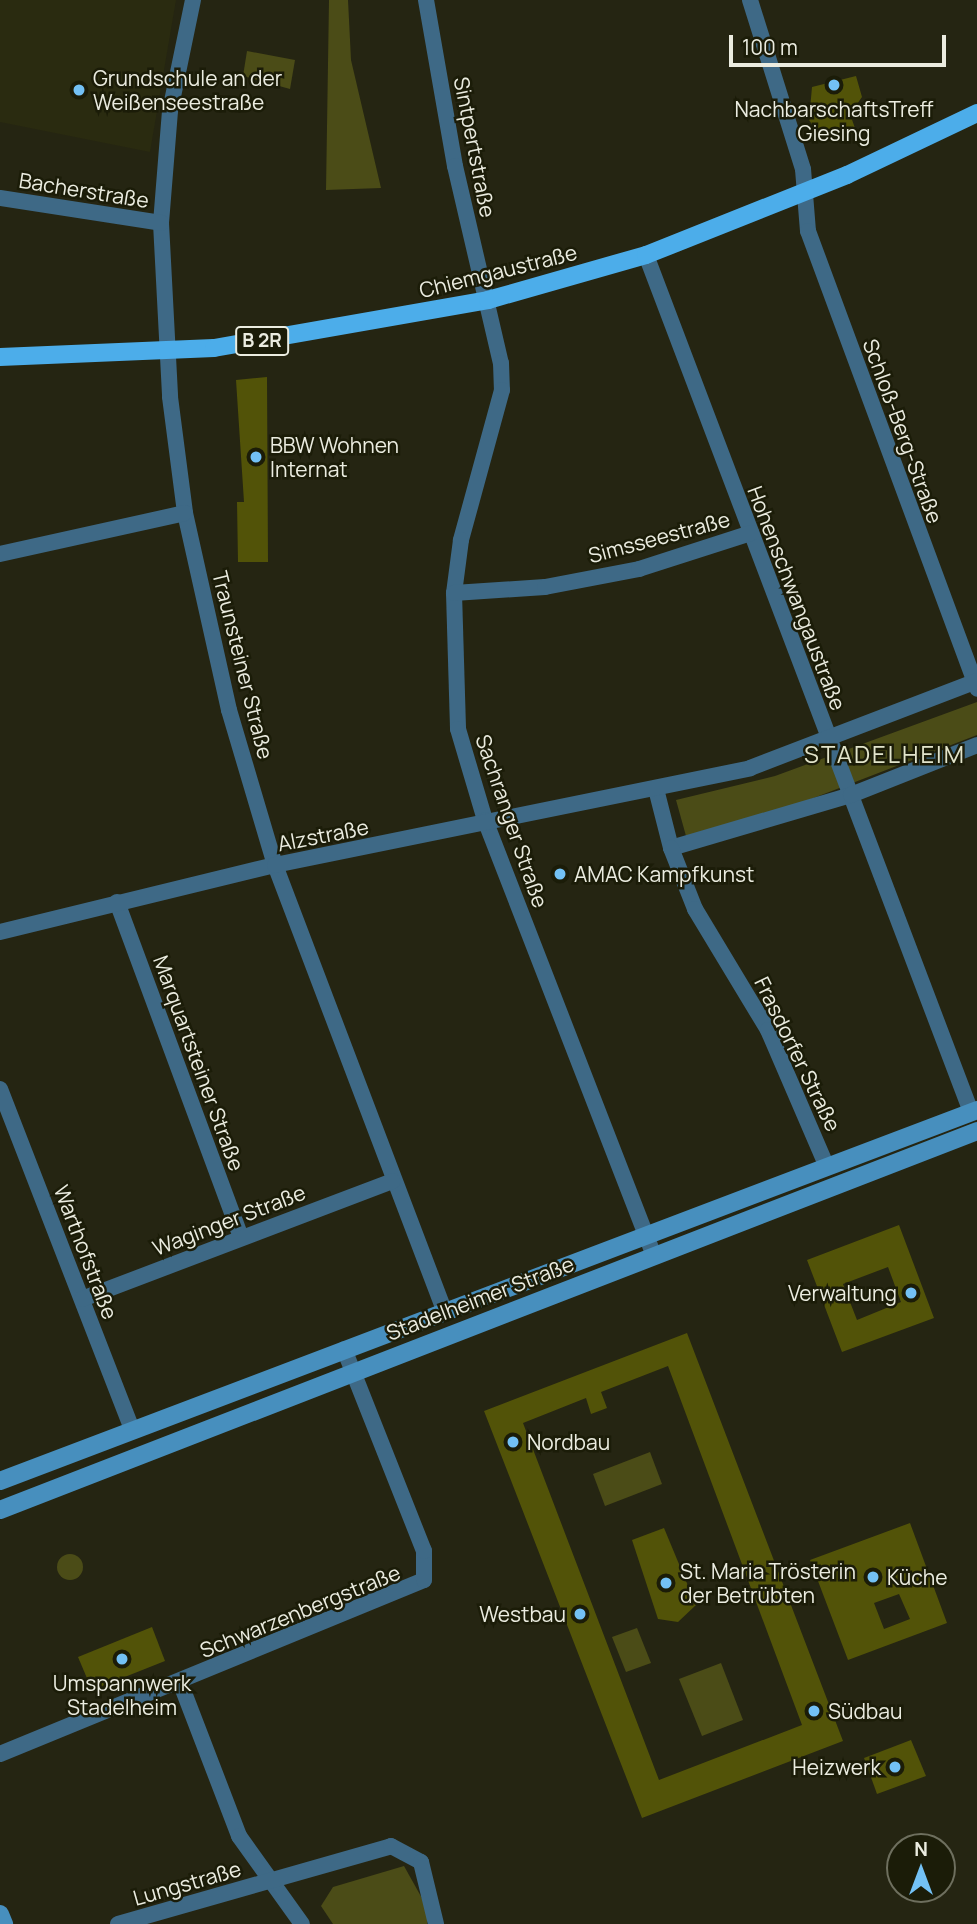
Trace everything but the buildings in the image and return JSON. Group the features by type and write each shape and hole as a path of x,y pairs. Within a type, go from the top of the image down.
{"main road":[{"name":"Chiemgaustraße","path":"0,357 167,352 357,327 488,300 646,255 806,192 977,113"},
{"name":"Stadelheimer Straße","path":"0,1482 645,1233 974,1111"},
{"name":"Stadelheimer Straße","path":"0,1510 977,1131"},
{"path":"0,1914 4,1924"}],"street":[{"name":"Traunsteiner Straße","path":"193,0 172,98 161,223 167,352 185,513 229,710 275,865 392,1181 444,1311"},
{"name":"Sintpertstraße","path":"426,0 455,166 488,300"},
{"name":"Schloß-Berg-Straße","path":"750,0 806,192 808,231 976,684"},
{"name":"Bacherstraße","path":"0,198 161,223"},
{"name":"Hohenschwangaustraße","path":"646,255 850,795 974,1111"},
{"name":"Sachranger Straße","path":"488,300 502,390 461,540 454,593 458,729 485,820 654,1256"},
{"path":"0,554 185,513"},
{"name":"Simsseestraße","path":"454,593 545,587 639,569 751,533"},
{"name":"Alzstraße","path":"0,932 275,865 485,820 656,789 830,742 976,684"},
{"path":"671,848 850,795 977,744"},
{"name":"Frasdorfer Straße","path":"656,789 671,848 695,909 768,1030 827,1167"},
{"name":"Marquartsteiner Straße","path":"117,902 241,1238"},
{"name":"Warthofstraße","path":"0,1089 132,1430"},
{"name":"Waginger Straße","path":"82,1299 392,1181"},
{"name":"Schwarzenbergstraße","path":"0,1754 424,1580 424,1551 344,1349"},
{"path":"180,1682 239,1836 267,1882 302,1924"},
{"name":"Lungstraße","path":"118,1924 401,1847 421,1862 436,1924"}],"shaded area":[{"name":"Grundschule an der Weißenseestraße","path":"0,0 176,0 150,152 0,122"},
{"path":"329,0 348,0 351,60 381,188 326,190"},
{"path":"247,51 295,60 290,89 243,76"},
{"path":"977,702 977,735 798,804 686,836 676,800 775,776"},
{"path":"650,1452 662,1484 605,1506 593,1474"},
{"path":"70,1554 79,1558 83,1567 79,1576 70,1580 61,1576 57,1567 61,1558"},
{"path":"637,1628 651,1663 626,1672 612,1637"},
{"path":"721,1663 743,1720 702,1736 679,1679"},
{"path":"404,1866 428,1909 427,1924 333,1924 321,1906 333,1887"}],"place":[{"name":"NachbarschaftsTreff Giesing","path":"834,85"},
{"name":"Grundschule an der Weißenseestraße","path":"79,90"},
{"name":"BBW Wohnen Internat","path":"256,457"},
{"name":"AMAC Kampfkunst","path":"560,874"},
{"name":"Verwaltung","path":"911,1293"},
{"name":"Nordbau","path":"513,1442"},
{"name":"Küche","path":"873,1577"},
{"name":"St. Maria Trösterin der Betrübten","path":"666,1583"},
{"name":"Westbau","path":"580,1614"},
{"name":"Umspannwerk Stadelheim","path":"122,1659"},
{"name":"Südbau","path":"814,1711"},
{"name":"Heizwerk","path":"895,1767"}],"district":[{"name":"STADELHEIM","path":"885,754"}]}
